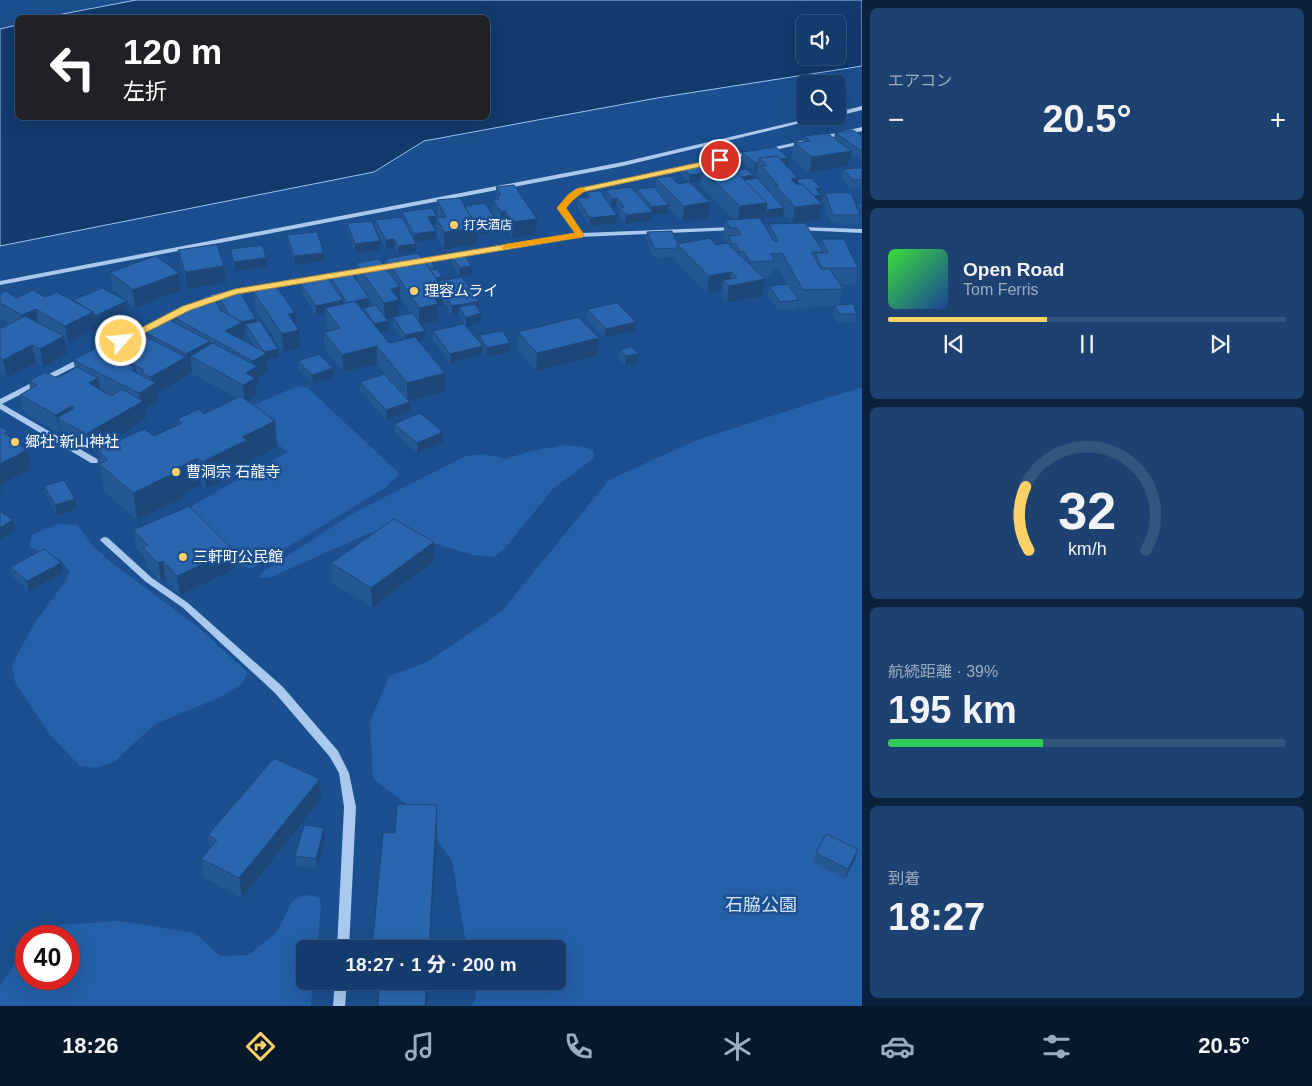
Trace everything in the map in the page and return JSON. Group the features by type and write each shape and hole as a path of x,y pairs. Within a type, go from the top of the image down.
{"street":[{"path":"846,112 862,108"},
{"path":"0,283 613,166 796,123"},
{"path":"580,235 562,208 571,196 579,191 862,129"},
{"path":"406,263 580,235 744,229"},
{"path":"791,229 862,231"},
{"path":"0,402 190,306 235,291 377,268"},
{"path":"0,406 94,461"},
{"path":"105,540 149,580 185,605 279,690 334,754 344,772 350,807 343,940"},
{"path":"339,1006 340,990"}],"green space":[{"path":"298,386 308,388 400,474 385,488 251,569 240,565 186,512 196,503 288,452 239,416 242,410"},
{"name":"石脇公園","path":"862,387 862,1006 471,1006 476,998 475,990 566,990 566,940 465,940 452,861 417,812 373,779 370,722 389,676 427,662 501,612 609,480 697,440"},
{"path":"564,445 585,447 593,450 594,458 553,489 505,548 494,557 473,555 401,533 370,533 269,578 258,578 261,573 355,512 466,456 484,454 506,459 531,451"},
{"path":"57,524 78,525 94,547 112,563 197,626 247,672 243,683 221,697 155,724 115,761 96,768 80,766 51,736 15,682 12,664 36,621 65,582 70,572 59,559 29,547 32,535"},
{"path":"305,895 319,897 321,906 318,940 296,940 296,990 312,990 311,1006 0,1006 0,986 15,964 15,990 80,990 80,925 59,925 119,921 195,933 220,956 249,955 278,931 292,901"}],"shaded area":[{"path":"136,0 862,0 862,66 657,98 424,141 374,172 0,246 0,29 15,25 15,120 490,120 490,15 57,15"}],"building":[{"path":"853,130 862,136 862,151 835,133"},
{"path":"827,133 852,151 812,157 794,143 810,141 804,136"},
{"path":"776,147 789,158 780,159 777,156 759,158 758,163 755,163 742,152"},
{"path":"777,156 798,178 791,179 796,184 802,184 822,204 795,207 761,166 767,166 759,158"},
{"path":"706,163 712,168 702,169 702,173 690,175 682,167"},
{"path":"729,165 767,203 740,206 702,169"},
{"path":"862,168 862,180 852,180 844,169"},
{"path":"746,169 754,175 741,177 734,171"},
{"path":"670,176 678,184 689,182 710,202 684,206 656,178"},
{"path":"757,178 784,208 766,209 767,203 744,180"},
{"path":"811,178 821,188 816,189 821,195 814,196 802,184 797,182 798,179"},
{"path":"514,185 537,219 512,222 505,211 501,212 493,200 499,199 497,195 501,195 496,187"},
{"path":"631,187 653,212 626,215 620,208 624,207 617,198 612,199 606,190"},
{"path":"654,187 669,205 652,207 637,189"},
{"path":"600,191 617,215 590,218 577,198 590,197 587,192"},
{"path":"825,193 851,193 860,215 833,215"},
{"path":"460,198 478,228 444,232 436,218 446,217 437,200"},
{"path":"485,203 498,223 477,226 464,206"},
{"path":"858,203 862,203 862,214"},
{"path":"432,208 437,216 428,217 436,231 414,234 402,212"},
{"path":"402,217 416,244 398,246 394,239 386,240 375,220"},
{"path":"760,218 774,241 778,241 769,224 805,223 823,252 811,252 821,269 830,269 843,289 803,290 782,253 771,254 775,261 750,262 744,252 740,252 736,244 732,244 728,236 741,235 737,228 730,228 725,220"},
{"path":"372,221 380,241 355,244 347,223"},
{"path":"672,231 678,244 677,248 655,249 647,232"},
{"path":"317,232 324,253 294,256 287,235"},
{"path":"710,238 716,245 727,243 765,279 729,286 723,280 737,278 731,272 709,276 677,244"},
{"path":"821,239 844,239 858,268 822,268 815,253 828,253"},
{"path":"217,244 224,266 185,272 178,250"},
{"path":"263,245 266,258 234,262 230,249"},
{"path":"418,253 443,288 429,291 438,304 419,308 386,259"},
{"path":"464,255 472,266 460,268 452,257"},
{"path":"156,256 179,273 133,290 110,272"},
{"path":"379,259 400,287 391,289 399,300 384,303 356,263"},
{"path":"431,261 435,268 429,268 424,262"},
{"path":"437,269 442,277 436,278 430,270"},
{"path":"351,272 369,298 347,303 330,276"},
{"path":"327,277 343,300 316,306 300,283"},
{"path":"462,277 479,301 452,306 438,281"},
{"path":"788,284 799,300 780,302 769,286"},
{"path":"276,286 295,313 288,314 299,330 282,334 253,291"},
{"path":"102,288 127,301 95,316 93,312 73,300"},
{"path":"33,290 45,297 57,292 93,312 65,326 36,309 22,315 0,303 0,294 6,291 17,298"},
{"path":"240,292 256,319 242,322 229,315 218,296"},
{"path":"208,295 214,298 221,311 243,322 225,331 267,353 253,361 168,314"},
{"path":"355,301 389,343 415,337 445,373 407,383 377,346 342,355 324,332 340,328 325,308"},
{"path":"617,303 636,322 606,329 587,309"},
{"path":"475,304 481,313 466,318 459,307"},
{"path":"853,304 857,314 839,314 835,305"},
{"path":"376,305 388,321 375,324 363,308"},
{"path":"413,313 425,331 405,335 393,317"},
{"path":"25,316 64,336 40,349 32,345 3,360 0,358 0,326 2,328"},
{"path":"162,316 210,341 186,354 138,329"},
{"path":"578,317 599,338 537,353 518,332"},
{"path":"260,321 278,349 264,352 245,324"},
{"path":"464,324 483,346 450,354 433,331"},
{"path":"132,330 186,357 151,377 141,372 144,370 118,357 125,353 107,343"},
{"path":"503,331 510,343 487,348 479,335"},
{"path":"213,343 257,366 246,373 255,378 243,385 190,356"},
{"path":"632,347 639,354 626,356 620,349"},
{"path":"96,348 136,368 131,370 156,383 139,393 73,360"},
{"path":"319,354 333,368 312,375 298,361"},
{"path":"77,367 98,378 89,383 111,396 122,389 143,401 86,434 57,418 74,408 71,406 56,415 20,395 37,385 29,381 45,372 57,378"},
{"path":"384,374 410,402 386,410 360,382"},
{"path":"241,396 275,421 242,437 247,440 202,462 197,458 176,469 179,471 133,493 99,464 108,460 97,450 144,429 154,436 182,423 177,419 199,409 204,414"},
{"path":"420,413 443,432 417,443 394,424"},
{"path":"0,426 8,432 4,433 27,450 0,464"},
{"path":"64,480 75,499 55,505 44,486"},
{"path":"189,506 233,550 177,576 163,561 158,563 143,548 148,545 133,530"},
{"path":"0,511 13,520 0,528"},
{"path":"394,519 434,542 371,588 331,563"},
{"path":"44,549 61,563 27,581 10,567"},
{"path":"274,758 320,779 239,878 201,859 217,840 208,835"},
{"path":"397,804 437,805 430,940 373,940 383,833 395,833"},
{"path":"304,825 324,828 316,859 295,856"},
{"path":"826,834 858,849 848,869 816,853"},
{"path":"379,990 426,990 425,1006 378,1006"}],"slow traffic":[{"path":"506,247 580,235 562,208 571,196 581,190"}],"place":[{"name":"打矢酒店","path":"454,225"},
{"name":"理容ムライ","path":"414,291"},
{"name":"郷社 新山神社","path":"15,442"},
{"name":"曹洞宗 石龍寺","path":"176,472"},
{"name":"三軒町公民館","path":"183,557"}],"route":[{"path":"121,341 186,308 235,291 580,235 562,208 571,196 579,191 594,186 720,160"}]}
